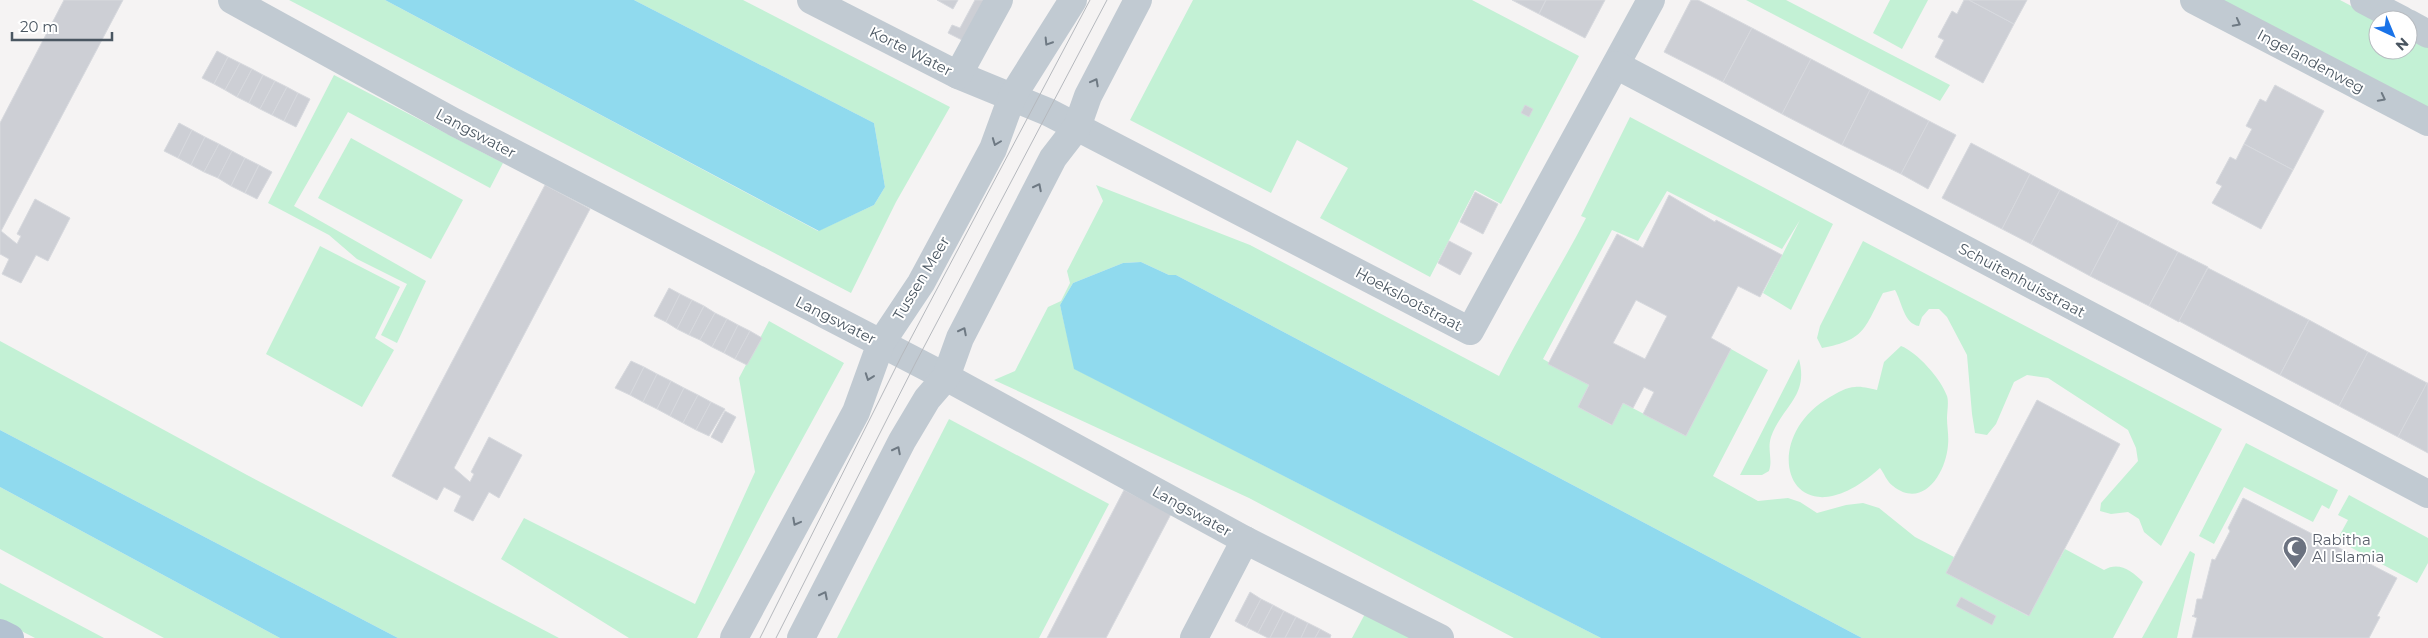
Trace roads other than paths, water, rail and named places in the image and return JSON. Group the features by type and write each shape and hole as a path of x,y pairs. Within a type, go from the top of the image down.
{"main road":[{"path":"0,633 10,638"}],"street":[{"name":"Langswater","path":"232,0 454,122 946,377 1245,540 1440,638"},
{"path":"958,75 999,0"},
{"name":"Tussen Meer","path":"734,638 856,412 881,343 921,283 993,149 1012,97 1073,0"},
{"path":"801,638 902,441 927,399 946,377 960,338 1054,158 1077,127 1088,96 1138,0"},
{"name":"Hoekslootstraat","path":"1012,97 1077,127 1470,331 1650,0"},
{"name":"Ingelandenweg","path":"2194,0 2428,122"},
{"path":"2364,0 2383,10"},
{"name":"Korte Water","path":"825,3 958,75 1012,97"},
{"name":"Schuitenhuisstraat","path":"1616,65 2428,494"},
{"path":"1194,638 1245,540"}],"water":[{"path":"385,0 634,0 874,123 885,187 874,205 819,231"},
{"path":"1141,262 1169,275 1176,275 1862,638 1601,638 1074,369 1060,305 1073,283 1123,263"},
{"path":"0,430 398,638 280,638 0,487"}],"tram line":[{"path":"760,638 902,355 1090,0"},
{"path":"776,638 916,362 1107,0"}],"place":[{"name":"Rabitha Al Islamia","path":"2295,569"}]}
